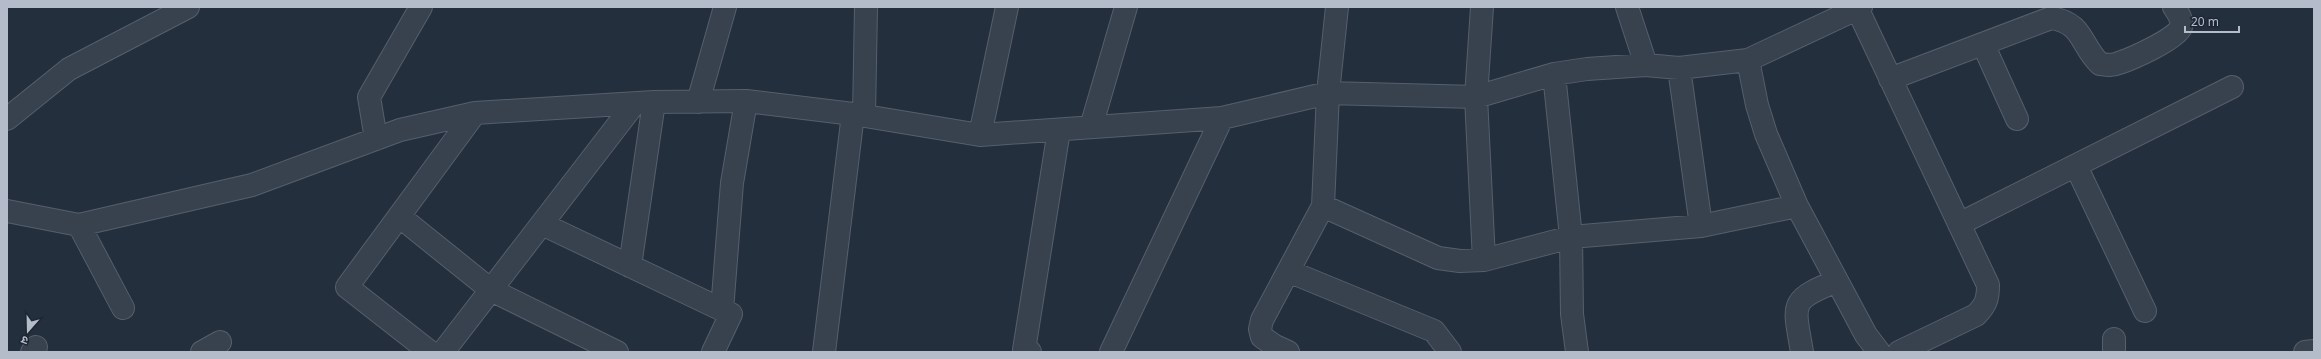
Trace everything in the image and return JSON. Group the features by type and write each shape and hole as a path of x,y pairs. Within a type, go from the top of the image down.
{"street":[{"path":"376,139 369,97 421,7"},
{"path":"698,102 725,7"},
{"path":"824,352 859,115 866,7"},
{"path":"980,136 1007,7"},
{"path":"1091,127 1126,7"},
{"path":"1288,352 1262,337 1260,329 1262,320 1323,206 1328,94 1337,7"},
{"path":"1482,7 1476,97 1484,260"},
{"path":"1627,7 1646,65"},
{"path":"1890,79 2052,18 2065,20 2078,30 2095,60 2100,64 2109,66 2119,63 2169,39 2177,32 2181,27 2181,18 2174,7"},
{"path":"7,211 79,225 252,184 400,130 475,113 644,103 746,101 859,115 980,136 1222,118 1328,94 1476,97 1554,74 1587,68 1646,65 1679,68 1748,60 1859,8 1890,79 1988,285 1988,299 1984,308 1976,315 1899,352"},
{"path":"7,119 69,69 176,10"},
{"path":"1983,44 2017,119"},
{"path":"1748,60 1756,105 1766,134 1797,206 1866,335 1879,352"},
{"path":"1679,68 1701,226"},
{"path":"1554,74 1571,237 1572,314 1577,352"},
{"path":"1959,224 2232,87"},
{"path":"722,310 732,183 746,101"},
{"path":"443,352 542,224 644,103"},
{"path":"630,266 644,103"},
{"path":"430,352 347,287 475,113"},
{"path":"1111,352 1222,118"},
{"path":"1030,352 1024,350 1059,130"},
{"path":"2076,166 2145,311"},
{"path":"1323,206 1438,258 1460,261 1484,260 1571,237 1701,226 1797,206"},
{"path":"399,216 491,290 617,352"},
{"path":"542,224 731,314 713,352"},
{"path":"79,225 123,308"},
{"path":"1288,271 1434,331 1450,352"},
{"path":"1802,352 1796,318 1797,307 1809,292 1837,281"},
{"path":"202,352 220,342"},
{"path":"2305,352 2314,351"}]}
